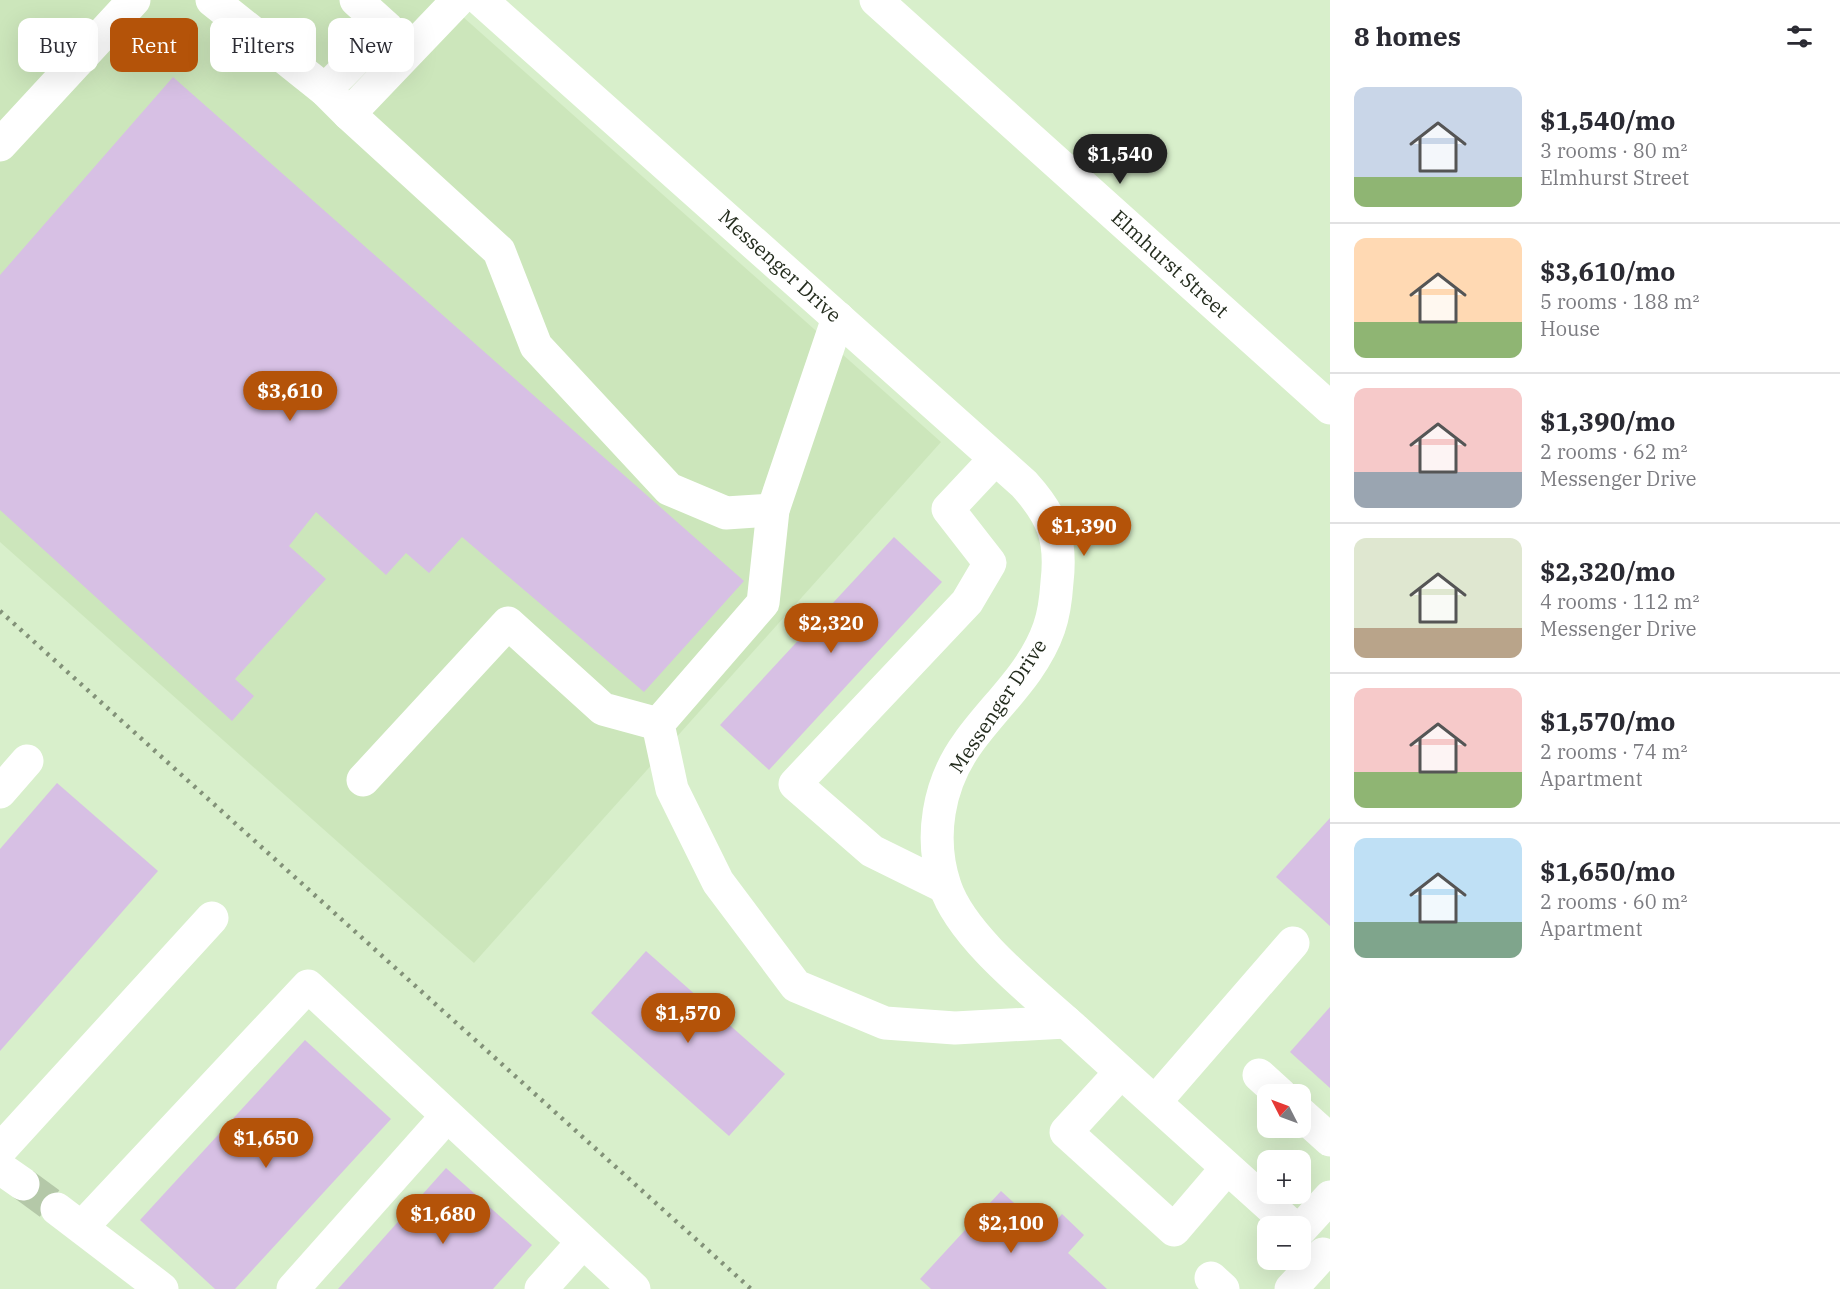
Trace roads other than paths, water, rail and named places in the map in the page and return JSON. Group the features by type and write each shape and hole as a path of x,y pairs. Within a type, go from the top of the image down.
{"street":[{"path":"0,145 134,0"},
{"path":"325,90 387,28 356,0"},
{"path":"350,114 458,0"},
{"name":"Messenger Drive","path":"482,0 1024,484 1050,518 1059,553 1055,602 1050,628 1039,650 1010,695 968,743 944,787 936,836 945,887 960,915 1014,975 1281,1216"},
{"name":"Elmhurst Street","path":"876,0 1330,408"},
{"path":"224,4 325,90 500,251 536,346 669,489 726,513 773,510"},
{"path":"658,724 763,603 773,510 838,318"},
{"path":"945,887 872,851 795,784 967,602 990,563 948,509 995,459"},
{"path":"363,780 508,623 603,709 658,724"},
{"path":"658,724 672,789 718,882 796,986 885,1023 955,1028 1066,1022"},
{"path":"0,792 27,761"},
{"path":"0,1150 212,918"},
{"path":"1155,1102 1293,943"},
{"path":"162,1289 69,1218 308,986 634,1289"},
{"path":"1121,1072 1066,1132 1174,1230 1227,1168"},
{"path":"293,1289 447,1116"},
{"path":"1311,1123 1330,1140"},
{"path":"1291,1289 1314,1245 1330,1197"},
{"path":"541,1289 582,1243"}],"tunnel":[{"path":"23,1184 57,1209"}],"railway":[{"path":"0,611 751,1289"}]}
